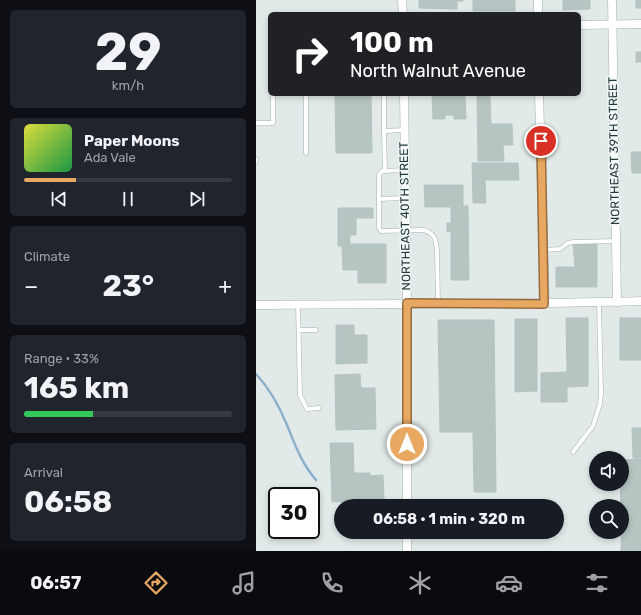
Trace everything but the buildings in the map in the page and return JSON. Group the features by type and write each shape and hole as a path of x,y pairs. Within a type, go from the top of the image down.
{"street":[{"path":"402,0 403,12"},
{"path":"538,0 538,12"},
{"name":"NORTHEAST 39TH STREET","path":"612,0 617,302"},
{"path":"581,24 641,24"},
{"name":"NORTHEAST 40TH STREET","path":"404,96 407,303 407,499"},
{"path":"540,96 544,304"},
{"path":"256,305 407,303 544,304 641,301"},
{"path":"407,539 407,551"}],"lane":[{"path":"256,123 273,123 273,96"},
{"path":"306,96 306,153"},
{"path":"384,96 385,171"},
{"path":"384,131 404,130"},
{"path":"405,170 382,171 379,176 379,228 381,231 423,230 430,232 434,236 437,251 438,303"},
{"path":"379,199 405,198"},
{"path":"543,250 560,249 568,243 574,242 616,241"},
{"path":"573,452 593,426 600,404 599,302"},
{"path":"298,305 300,395 307,408 319,408"},
{"path":"298,330 316,330"}],"waterway":[{"path":"256,374 274,398 303,461 316,480"}],"route":[{"path":"407,444 407,303 544,304 541,141"}]}
